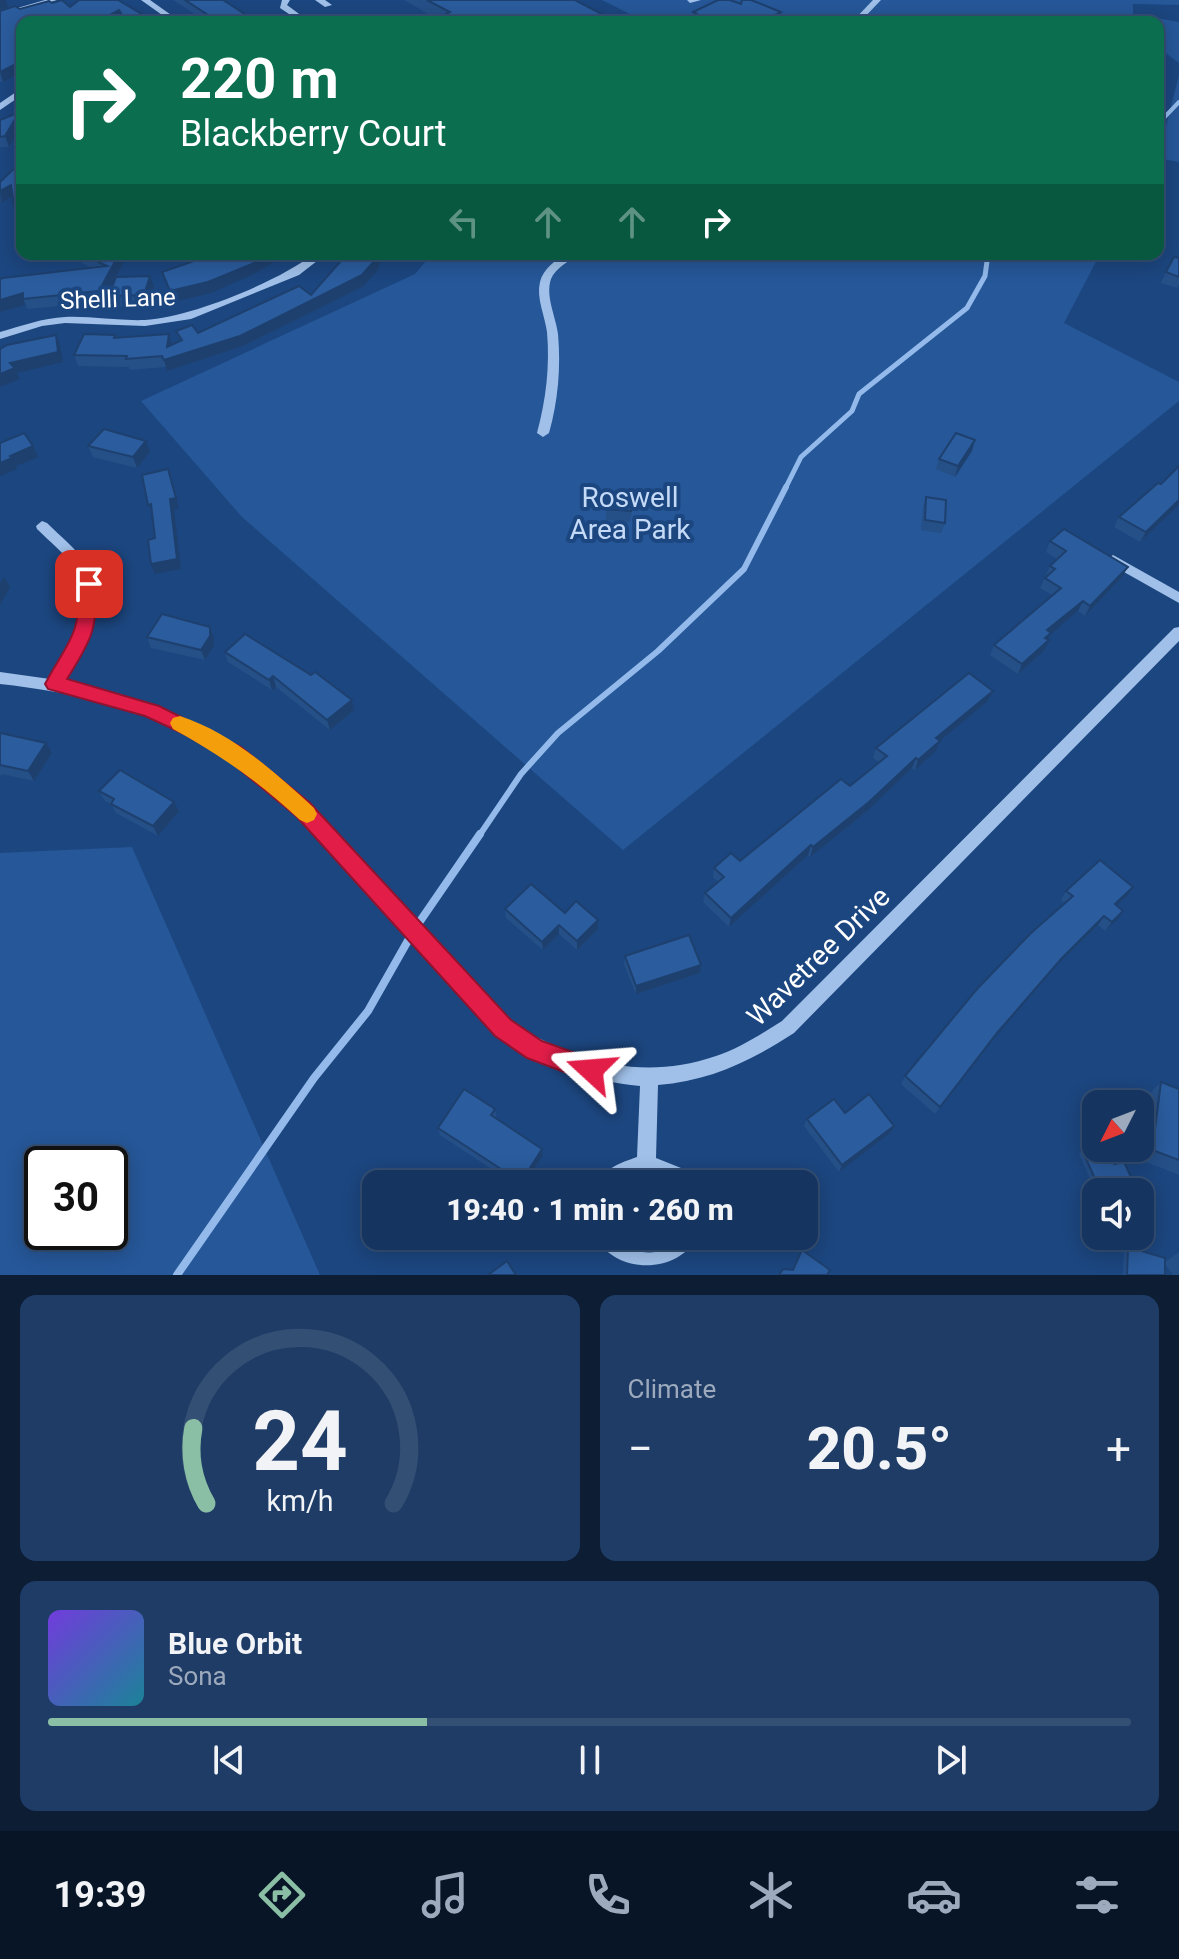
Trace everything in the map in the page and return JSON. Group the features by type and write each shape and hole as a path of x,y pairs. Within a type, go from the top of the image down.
{"street":[{"path":"0,16 37,2 53,0"},
{"path":"145,0 168,16"},
{"path":"286,0 283,6 297,16"},
{"path":"319,0 328,5"},
{"path":"690,1 697,0"},
{"path":"862,16 877,0"},
{"name":"Shelli Lane","path":"0,336 41,323 65,320 145,323 187,317 295,273 313,260"},
{"path":"543,433 553,371 552,330 544,290 551,270 565,260"},
{"path":"42,526 84,570 90,604 81,642 55,684"},
{"path":"1109,557 1179,598"},
{"name":"Wavetree Drive","path":"0,678 55,684 104,695 152,711 234,753 303,809 503,1028 535,1050 572,1066 611,1075 649,1078 687,1075 725,1064 761,1047 788,1027 1179,632"},
{"path":"646,1163 649,1078"},
{"path":"627,1170 646,1163 662,1170"},
{"path":"615,1250 619,1255 644,1265 670,1259 681,1250"}],"green space":[{"path":"602,0 1179,0 1179,5 1133,4 1133,16 634,16"},
{"path":"1164,19 1179,22 1179,63 1164,52"},
{"path":"1179,75 1179,162 1164,159 1164,134"},
{"name":"Roswell Area Park","path":"427,260 1097,260 1064,323 1179,382 1179,401 623,850 242,517 141,401 415,274"},
{"path":"132,847 320,1275 0,1275 0,853"}],"building":[{"path":"62,0 70,7 79,0 118,0 145,16 123,16 119,10 108,16 16,16 16,64 0,72 0,11 15,6 20,9 49,1"},
{"path":"185,0 223,0 248,16 210,16"},
{"path":"427,0 575,0 606,16 442,16 450,12"},
{"path":"718,0 741,4 742,0 751,0 781,12 773,16 701,16 693,12"},
{"path":"16,113 16,122 5,136 0,137 0,120"},
{"path":"16,167 16,208 11,185 0,191 0,182"},
{"path":"1174,257 1179,258 1179,277 1166,272"},
{"path":"94,260 116,260 99,291 23,299 23,293 0,300 0,279 3,278 107,266"},
{"path":"197,260 258,260 208,282 170,291 162,272"},
{"path":"342,260 375,260 362,275 240,336 164,360 162,356 126,359 127,356 74,355 84,334 115,335 114,338 169,334 167,347 182,340 176,331 192,325 198,333 299,286 311,295"},
{"path":"150,276 144,295 109,296 116,277"},
{"path":"56,335 58,352 10,363 15,368 0,374 0,349"},
{"path":"104,429 146,441 133,457 88,446"},
{"path":"24,433 33,446 0,463 0,443"},
{"path":"956,433 975,440 958,466 939,459"},
{"path":"1179,466 1179,500 1146,532 1119,517 1158,483 1161,484"},
{"path":"168,469 176,498 170,499 177,559 151,564 148,540 155,538 151,504 148,505 142,475"},
{"path":"609,493 633,495 631,511 606,509"},
{"path":"926,497 946,500 945,523 925,520"},
{"path":"1064,529 1128,567 1090,606 1083,601 1047,630 1051,633 1045,638 1049,640 1022,664 994,645 1061,588 1045,578 1055,569 1050,566 1066,551 1050,541"},
{"path":"162,614 210,627 210,636 201,650 147,637"},
{"path":"245,634 311,675 315,672 352,700 327,720 273,676 269,680 225,652"},
{"path":"969,673 993,691 936,738 940,741 918,760 916,758 869,802 813,847 811,845 731,918 705,893 724,877 714,868 731,853 740,861 841,779 850,786 887,756 876,748"},
{"path":"0,733 46,743 28,771 0,765"},
{"path":"120,770 174,802 153,826 111,804 114,799 99,791"},
{"path":"1100,860 1133,887 1115,904 1123,911 1112,922 1104,916 1062,958 997,1033 940,1107 905,1076 977,989 1031,933 1073,896 1066,891"},
{"path":"531,884 565,913 576,901 598,920 577,941 559,925 542,942 505,909"},
{"path":"689,935 701,965 636,986 625,956"},
{"path":"1161,1082 1179,1089 1179,1160 1154,1151"},
{"path":"464,1089 495,1109 491,1115 542,1149 529,1170 503,1170 438,1128"},
{"path":"869,1094 894,1126 842,1165 807,1119 834,1099 845,1113"},
{"path":"1087,1162 1124,1162 1131,1178 1095,1178"},
{"path":"802,1250 830,1270 827,1275 779,1275 783,1269 793,1270"},
{"path":"1128,1250 1165,1258 1165,1275 1127,1275"},
{"path":"507,1261 516,1275 488,1275"}],"waterway":[{"path":"1164,118 1179,102"},
{"path":"786,487 801,457 852,411 859,394 967,308 985,276 987,260"},
{"path":"479,836 521,774 558,733 658,651 744,569 786,487"},
{"path":"177,1275 314,1078 368,1011 414,930 480,834"}],"slow traffic":[{"path":"180,723 234,753 268,778 307,814"}],"route":[{"path":"89,584 88,620 81,642 55,684 104,695 152,711 234,753 303,809 503,1028 535,1050 572,1066 591,1070"}]}
